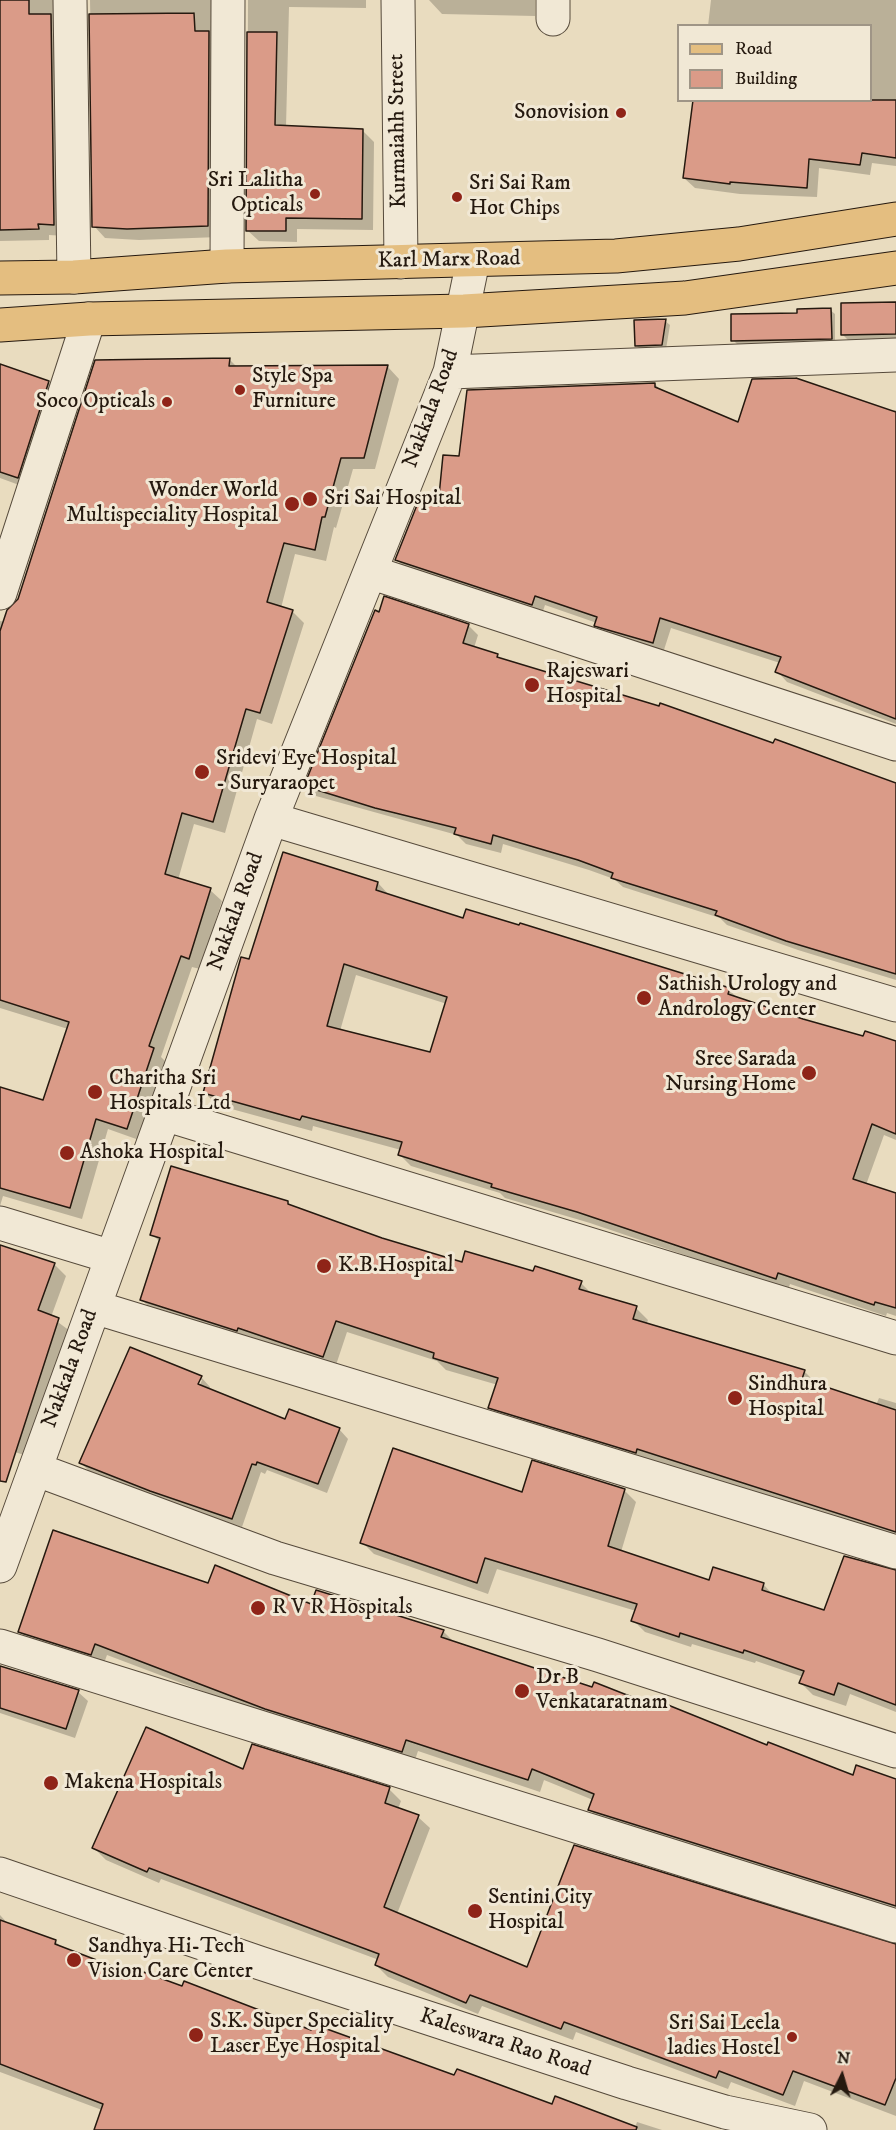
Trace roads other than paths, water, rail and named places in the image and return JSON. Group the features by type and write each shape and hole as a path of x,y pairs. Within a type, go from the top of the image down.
{"main road":[{"name":"Karl Marx Road","path":"0,278 75,277 227,266 627,255 739,244 896,219"},
{"path":"0,325 89,319 464,311 686,298 896,268"}],"street":[{"path":"70,0 75,277"},
{"path":"227,266 228,0"},
{"name":"Kurmaiahh Street","path":"398,0 401,262"},
{"name":"Nakkala Road","path":"0,1566 270,819 450,372 473,261"},
{"path":"0,593 89,319"},
{"path":"450,372 896,355"},
{"path":"370,572 896,744"},
{"path":"270,819 896,1005"},
{"path":"164,1114 896,1338"},
{"path":"0,1223 112,1257"},
{"path":"94,1307 896,1552"},
{"path":"35,1469 275,1558 598,1655 896,1751"},
{"path":"0,1646 896,1926"},
{"name":"Kaleswara Rao Road","path":"0,1874 282,1971 627,2084 722,2121 810,2130"}],"place":[{"name":"Sonovision","path":"621,113"},
{"name":"Sri Lalitha Opticals","path":"315,194"},
{"name":"Sri Sai Ram Hot Chips","path":"457,197"},
{"name":"Style Spa Furniture","path":"240,390"},
{"name":"Soco Opticals","path":"167,402"},
{"name":"Sri Sai Hospital","path":"310,499"},
{"name":"Wonder World Multispeciality Hospital","path":"292,504"},
{"name":"Rajeswari Hospital","path":"532,685"},
{"name":"Sridevi Eye Hospital - Suryaraopet","path":"202,772"},
{"name":"Sathish Urology and Andrology Center","path":"644,998"},
{"name":"Sree Sarada Nursing Home","path":"809,1073"},
{"name":"Charitha Sri Hospitals Ltd","path":"95,1092"},
{"name":"Ashoka Hospital","path":"67,1153"},
{"name":"K.B.Hospital","path":"324,1266"},
{"name":"Sindhura Hospital","path":"735,1398"},
{"name":"R V R Hospitals","path":"258,1608"},
{"name":"Dr B Venkataratnam","path":"522,1691"},
{"name":"Makena Hospitals","path":"51,1783"},
{"name":"Sentini City Hospital","path":"475,1911"},
{"name":"Sandhya Hi-Tech Vision Care Center","path":"74,1960"},
{"name":"S.K. Super Speciality Laser Eye Hospital","path":"196,2035"},
{"name":"Sri Sai Leela ladies Hostel","path":"792,2037"}]}
